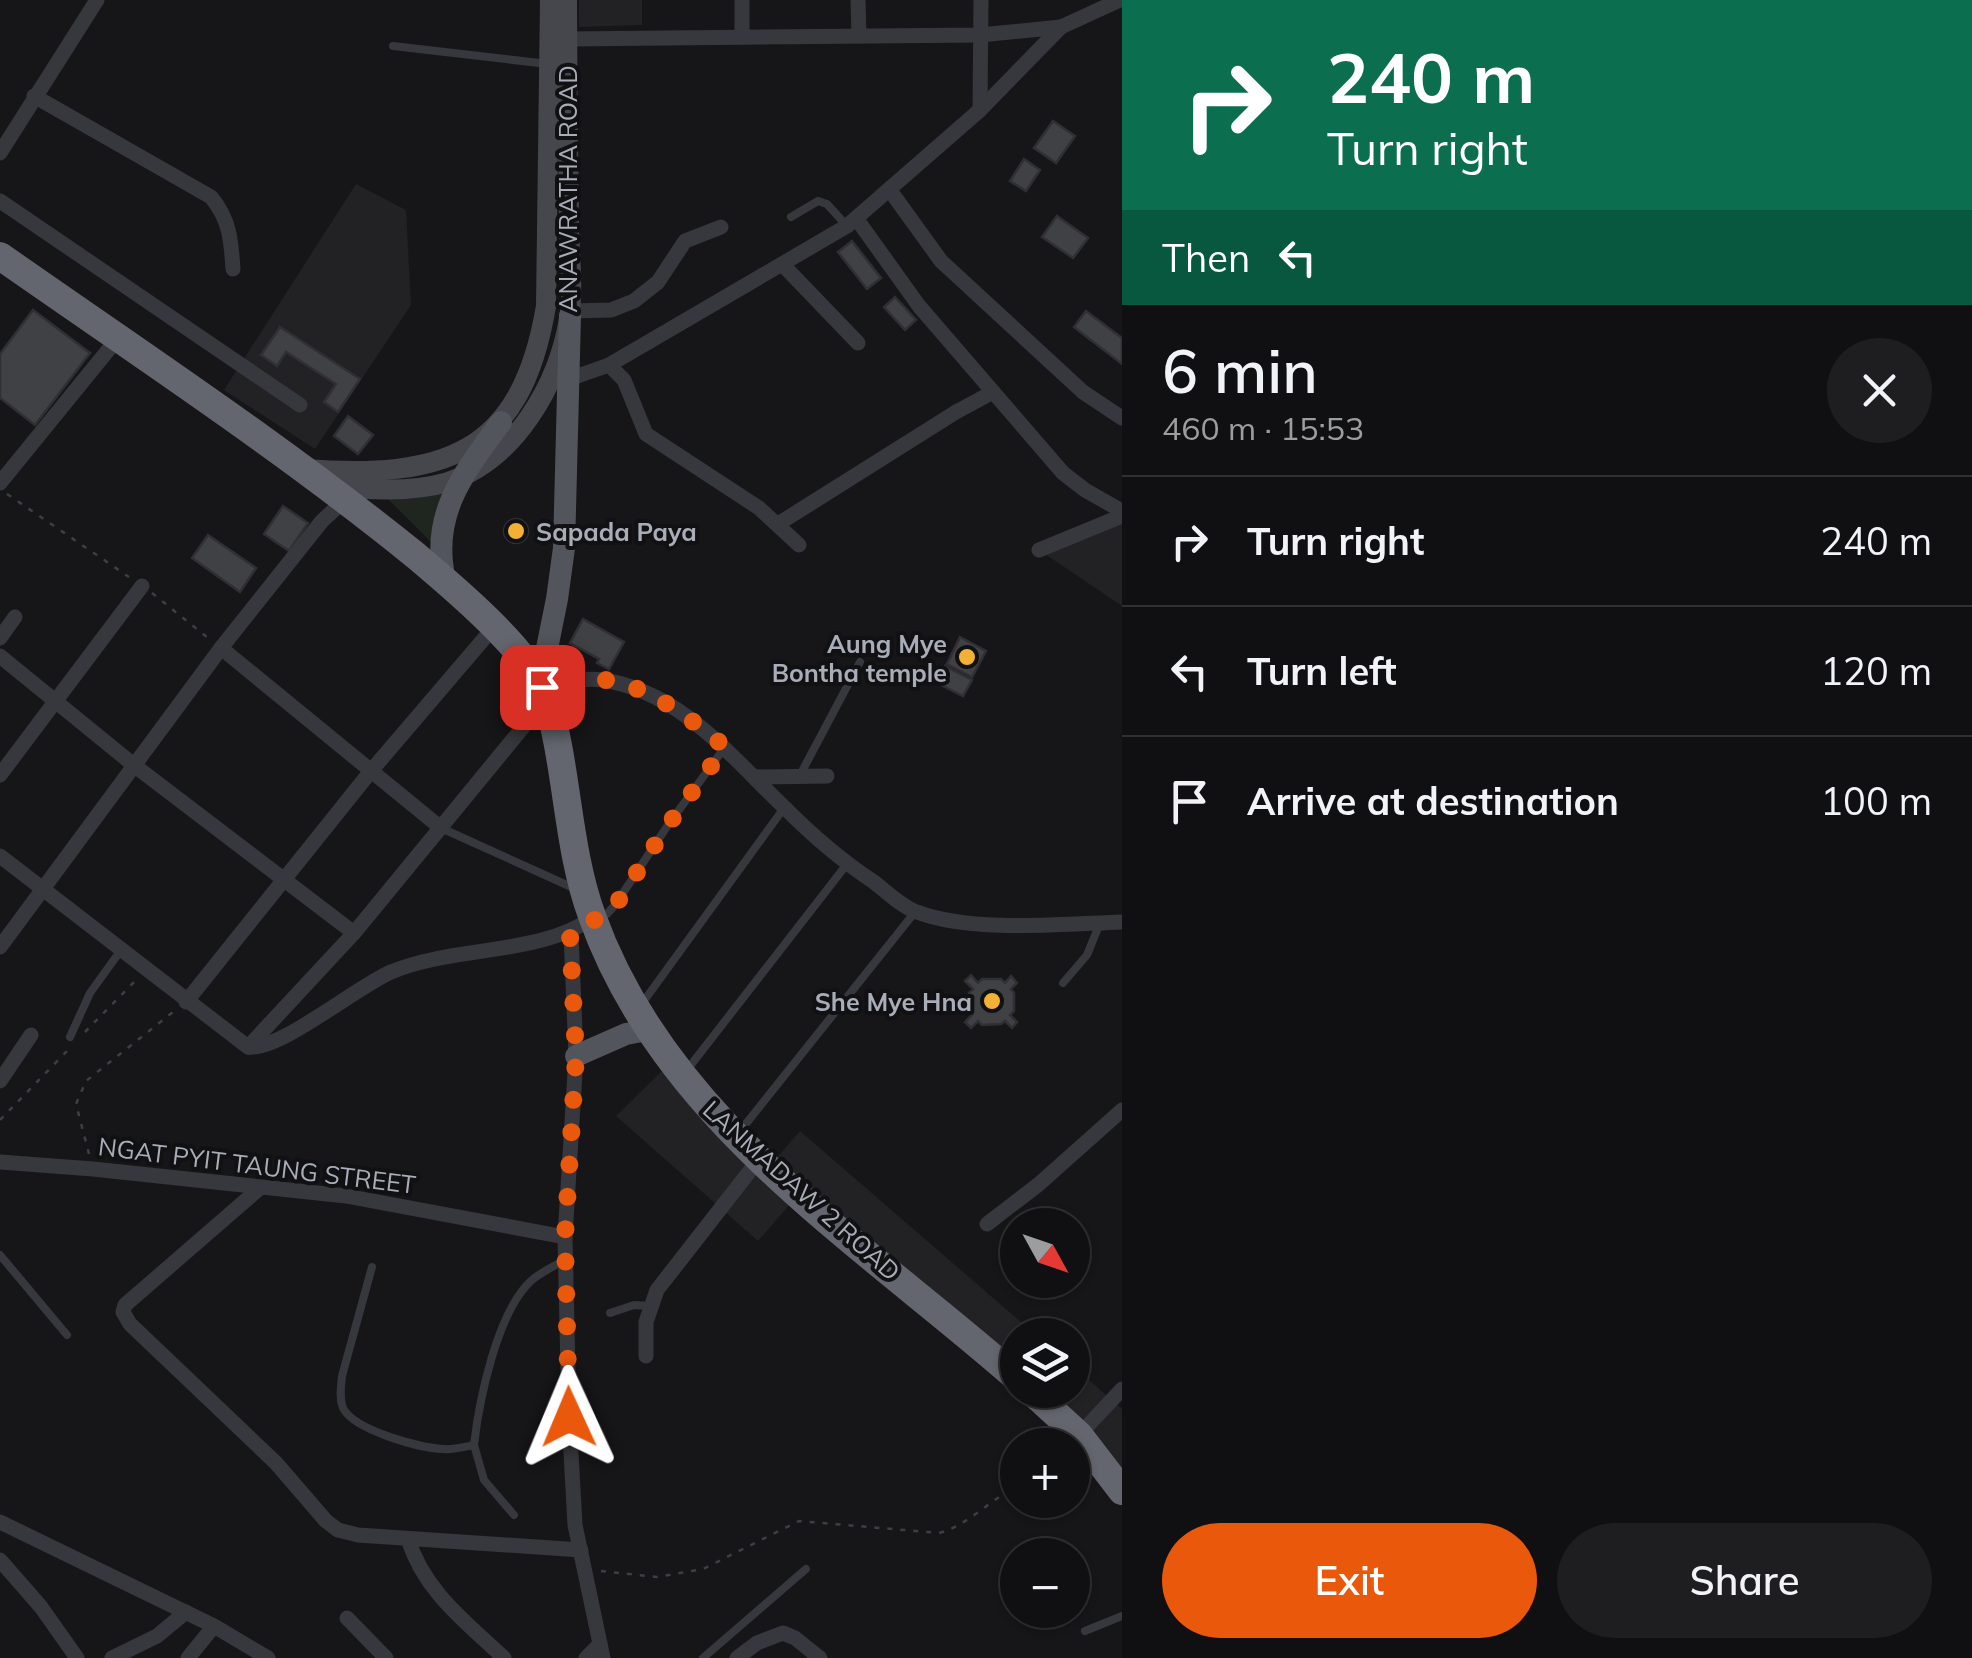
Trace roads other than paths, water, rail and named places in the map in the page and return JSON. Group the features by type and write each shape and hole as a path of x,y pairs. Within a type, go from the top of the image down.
{"highway":[{"path":"0,234 334,482 451,581 543,689"},
{"path":"0,256 334,482"},
{"name":"LANMADAW 2 ROAD","path":"543,689 582,915 641,1021 681,1077 735,1137 1000,1364"},
{"path":"1050,1408 1072,1428"},
{"path":"1090,1449 1122,1491"}],"main road":[{"name":"ANAWRATHA ROAD","path":"334,482 421,487 462,476 500,450 526,422 553,373 570,313 558,66 550,0"},
{"name":"ANAWRATHA ROAD","path":"334,482 447,458 477,442 501,422 529,377 546,306 558,66 567,38 567,0"},
{"path":"543,689 564,548 570,313"},
{"path":"451,581 440,544 447,504 501,422"},
{"path":"576,1056 626,1034 641,1021"}],"street":[{"path":"0,153 97,0"},
{"path":"742,0 742,37"},
{"path":"858,0 859,36"},
{"path":"980,110 981,0"},
{"path":"569,379 609,365 852,222 980,110 1061,27 1103,4 1120,0"},
{"path":"567,38 980,35 1061,27"},
{"path":"34,96 210,198 225,214 231,232 233,269"},
{"path":"890,189 941,261 1082,392 1122,418"},
{"path":"0,201 300,405"},
{"path":"852,222 1063,473 1122,514"},
{"path":"570,313 611,310 634,301 658,282 684,241 722,227"},
{"path":"784,264 858,343"},
{"path":"0,487 118,338"},
{"path":"609,365 624,380 646,434 760,508 799,545"},
{"path":"778,524 993,392"},
{"path":"0,947 222,648 322,522 334,482"},
{"path":"1040,550 1122,514"},
{"path":"0,776 142,586"},
{"path":"0,638 16,616"},
{"path":"186,1002 371,771 494,627"},
{"path":"222,648 441,828"},
{"path":"0,656 134,766 354,932"},
{"path":"248,1047 354,932 441,828 543,689 591,679 633,689 684,714 725,747 784,808 847,864 916,912 970,924 1122,922"},
{"path":"755,776 827,776"},
{"path":"0,856 248,1047 272,1043 389,973 582,915 565,1237 576,1525 602,1651 586,1658"},
{"path":"0,1080 31,1035"},
{"path":"987,1224 1122,1110"},
{"path":"646,1356 650,1306 657,1290 760,1158"},
{"name":"NGAT PYIT TAUNG STREET","path":"0,1162 346,1196 565,1237"},
{"path":"261,1187 124,1305 124,1317 276,1463 338,1530 408,1539 580,1550"},
{"path":"1085,1428 1122,1389"},
{"path":"0,1522 214,1626 268,1658"},
{"path":"408,1539 416,1563 433,1590 504,1658"},
{"path":"0,1560 41,1607 76,1658"},
{"path":"112,1658 157,1636 186,1612"},
{"path":"348,1618 386,1658"},
{"path":"188,1658 214,1626"},
{"path":"737,1658 757,1643 783,1633 820,1658"}],"lane":[{"path":"394,46 558,66"},
{"path":"791,217 818,201 852,222"},
{"path":"798,778 860,662"},
{"path":"441,828 582,915 607,914 725,747"},
{"path":"641,1021 784,808"},
{"path":"681,1077 847,864"},
{"path":"735,1137 916,912"},
{"path":"1062,983 1088,955 1100,923"},
{"path":"70,1037 90,993 121,950"},
{"path":"0,1255 67,1335"},
{"path":"514,1515 484,1480 474,1446 488,1374 511,1308 532,1280 566,1259"},
{"path":"372,1267 342,1376 340,1395 344,1410 354,1420 386,1435 424,1447 445,1450 474,1446"},
{"path":"610,1312 634,1305 650,1306"},
{"path":"703,1658 806,1569"},
{"path":"1086,1632 1122,1616"}],"place":[{"name":"Sapada Paya","path":"516,531"},
{"name":"Aung Mye Bontha temple","path":"967,657"},
{"name":"She Mye Hna","path":"992,1001"}]}
